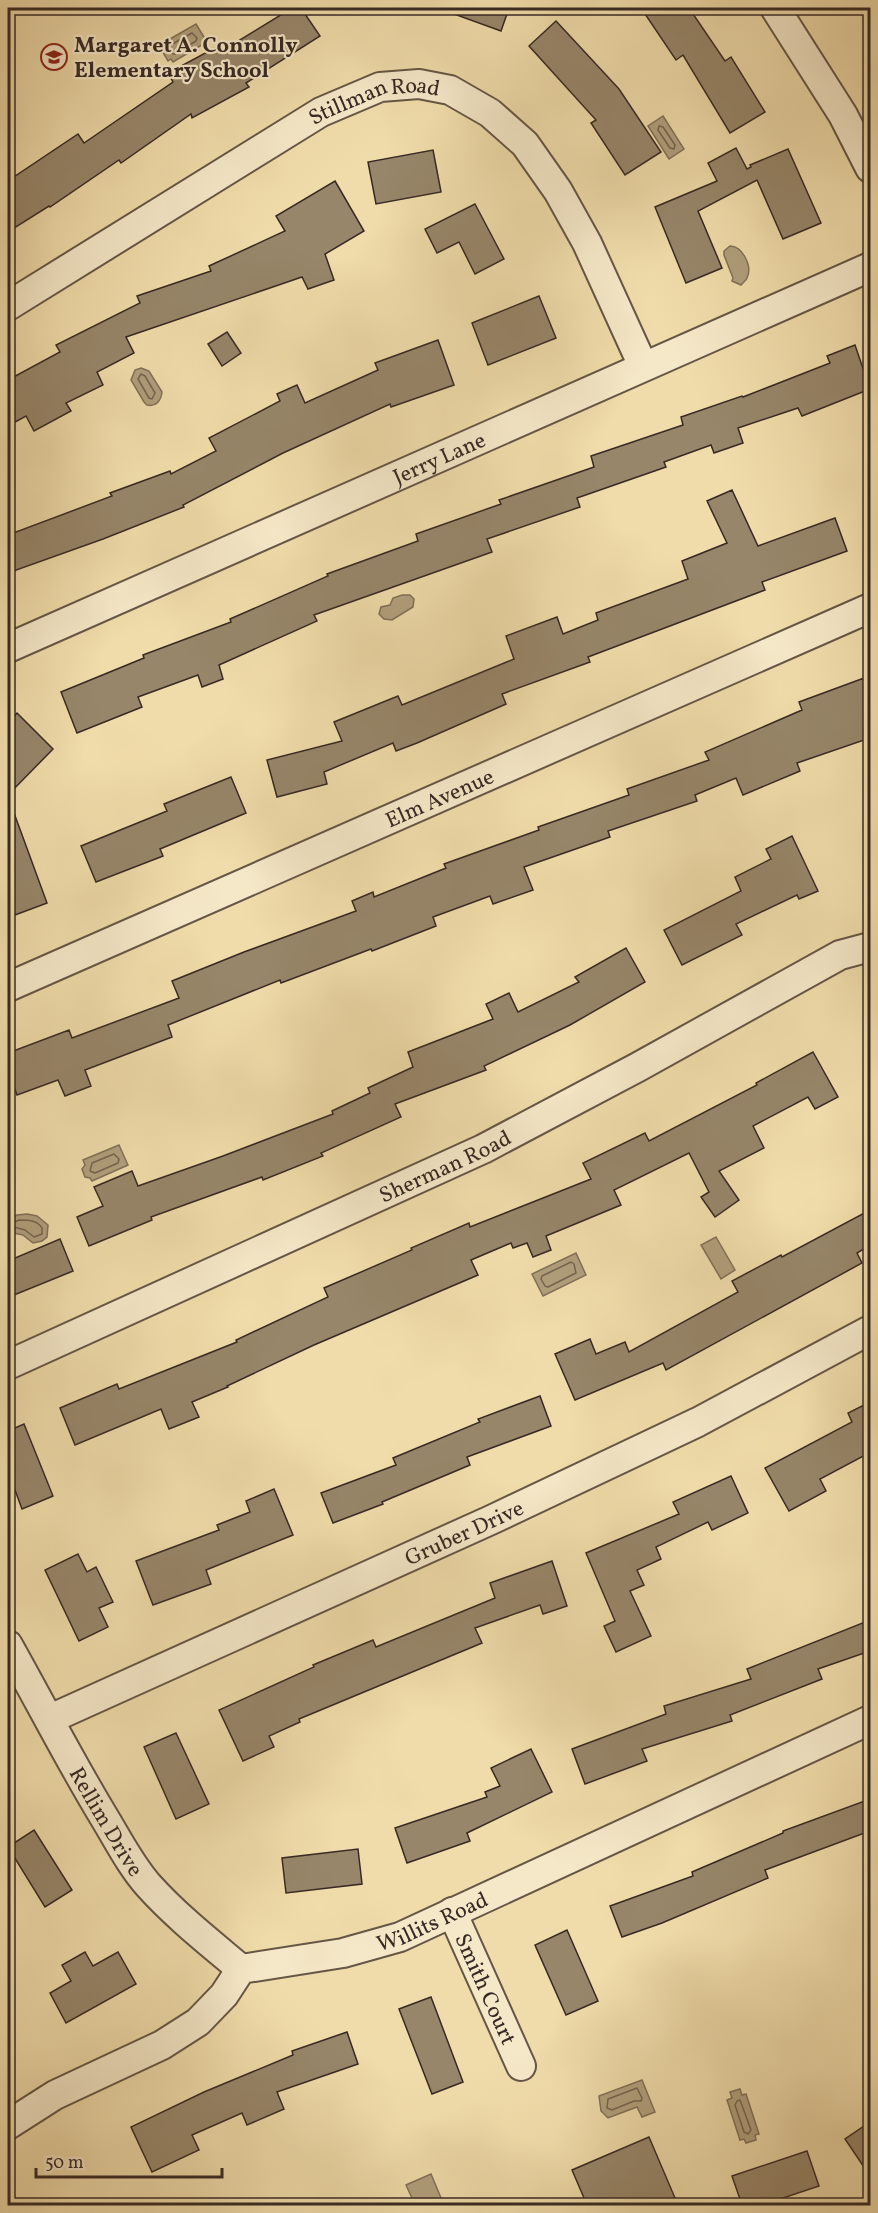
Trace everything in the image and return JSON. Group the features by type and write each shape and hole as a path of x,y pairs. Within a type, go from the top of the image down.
{"street":[{"path":"775,8 843,115 870,168"},
{"name":"Stillman Road","path":"8,306 321,112 380,87 418,84 450,90 490,113 525,144 558,191 587,243 643,366"},
{"name":"Jerry Lane","path":"8,648 870,267"},
{"name":"Elm Avenue","path":"8,987 870,608"},
{"name":"Sherman Road","path":"8,1365 483,1149 638,1067 840,955 870,947"},
{"name":"Gruber Drive","path":"50,1719 491,1520 646,1447 698,1422 870,1330"},
{"name":"Rellim Drive","path":"8,1645 77,1771 135,1867 149,1886 194,1930 241,1969"},
{"name":"Willits Road","path":"241,1969 343,1953 400,1937 870,1720"},
{"name":"Smith Court","path":"452,1912 522,2066"},
{"path":"8,2125 55,2095 162,2045 198,2022 224,1995 241,1969"}],"water":[{"path":"196,24 207,42 173,62 171,59 168,61 161,49 163,47 161,44"},
{"path":"663,116 684,149 669,159 648,126"},
{"path":"730,246 739,249 749,268 747,279 741,285 732,281 733,278 724,255 724,251"},
{"path":"141,368 149,371 162,392 159,401 153,405 147,405 144,402 131,380 135,370"},
{"path":"410,595 414,599 413,607 392,620 384,619 379,614 381,607 390,605 393,598"},
{"path":"119,1145 128,1165 92,1181 85,1177 82,1169 85,1165 83,1160"},
{"path":"17,1215 37,1216 48,1225 47,1237 42,1241 33,1243 23,1235 8,1232 8,1220"},
{"path":"716,1237 735,1270 721,1279 701,1245"},
{"path":"576,1253 586,1275 543,1296 532,1274"},
{"path":"642,2080 655,2112 642,2117 637,2107 608,2118 601,2111 599,2096"},
{"path":"740,2089 742,2095 746,2094 759,2134 755,2135 756,2140 746,2143 744,2139 740,2140 727,2100 732,2098 730,2092"},
{"path":"431,2174 444,2205 415,2205 406,2185"}],"building":[{"path":"292,8 301,8 320,36 246,83 249,87 192,118 191,114 121,163 119,160 50,207 8,232 8,181 78,134 84,143 173,82 168,73 224,43 227,48"},
{"path":"443,8 509,8 501,31 443,10"},
{"path":"641,8 689,8 725,61 731,57 765,112 730,133 683,55 676,60"},
{"path":"556,21 619,89 661,152 625,175 591,123 596,120 529,46"},
{"path":"736,148 747,169 751,167 750,165 788,149 821,223 783,239 757,180 698,211 722,268 686,283 655,207 717,181 708,163"},
{"path":"433,150 441,192 376,204 368,162"},
{"path":"335,181 364,231 325,254 334,280 308,289 302,277 126,337 134,353 97,372 103,385 66,403 71,411 34,431 26,416 8,426 8,380 60,352 56,345 140,303 137,296 211,271 209,266 285,231 276,216"},
{"path":"475,204 504,259 475,274 459,242 437,253 425,229"},
{"path":"539,296 556,338 488,365 472,323"},
{"path":"227,332 241,353 222,366 208,344"},
{"path":"438,340 454,385 391,407 390,404 283,453 183,505 184,507 8,573 8,535 112,496 110,493 170,471 171,474 216,451 209,438 280,401 277,394 297,385 305,403 378,370 375,363"},
{"path":"855,345 870,389 802,416 798,408 738,428 743,443 714,453 711,445 664,462 666,467 577,498 580,507 487,539 492,552 314,615 317,621 219,665 223,679 202,687 198,675 138,697 142,707 77,733 61,692 144,658 143,655 231,622 230,619 328,576 327,574 418,541 416,534 501,504 499,500 594,467 591,456 683,425 681,417 743,397 830,363 827,356"},
{"path":"732,490 758,546 835,518 847,551 762,582 765,590 588,657 590,662 502,694 506,704 417,743 396,751 393,743 324,772 327,784 277,797 267,760 342,741 334,722 398,696 402,705 514,659 506,636 557,617 563,634 598,620 596,613 688,579 682,561 727,543 707,501"},
{"path":"864,678 870,697 870,738 797,763 800,771 743,795 736,778 695,795 697,801 608,831 610,837 524,867 533,890 493,904 490,896 433,917 436,926 281,983 280,980 168,1025 172,1037 85,1070 91,1086 65,1096 58,1080 17,1095 8,1069 8,1053 69,1030 72,1038 179,998 172,981 356,911 352,901 373,892 374,897 446,868 444,864 539,830 538,827 629,795 627,789 709,760 705,752 802,710 799,702"},
{"path":"17,713 53,749 8,795 8,723"},
{"path":"231,777 246,813 160,849 163,856 96,882 81,846 167,811 164,804"},
{"path":"10,802 47,903 15,915 8,894 8,803"},
{"path":"792,836 818,891 799,899 797,895 736,924 742,935 682,965 664,930 741,891 735,877 771,859 766,849"},
{"path":"626,948 645,982 570,1025 484,1066 486,1070 395,1104 401,1117 321,1153 323,1156 263,1180 262,1177 151,1217 152,1220 89,1246 77,1217 103,1206 94,1187 132,1171 138,1186 333,1114 332,1111 370,1093 368,1088 413,1067 408,1052 493,1019 486,1004 509,993 518,1012 579,982 575,977"},
{"path":"813,1052 838,1097 815,1109 808,1097 753,1126 764,1148 719,1171 739,1200 715,1217 701,1197 709,1192 689,1153 614,1190 621,1205 546,1236 551,1250 533,1257 527,1243 513,1248 511,1243 471,1260 478,1275 314,1345 192,1402 199,1417 169,1429 161,1409 75,1445 60,1408 117,1384 119,1389 237,1342 236,1340 328,1297 324,1288 469,1223 470,1227 591,1179 583,1163 645,1133 649,1141 757,1085 756,1083"},
{"path":"870,1210 870,1245 857,1253 862,1263 666,1370 663,1363 575,1400 555,1354 590,1339 596,1354 625,1342 629,1352 738,1292 732,1281"},
{"path":"60,1239 73,1271 14,1295 8,1279 8,1261"},
{"path":"540,1396 551,1426 467,1457 470,1465 382,1502 383,1504 333,1523 321,1493 396,1465 393,1458 480,1422 478,1419"},
{"path":"870,1402 870,1460 867,1454 820,1479 826,1491 789,1511 765,1468 852,1422 848,1413"},
{"path":"24,1424 53,1496 22,1509 8,1471 8,1431"},
{"path":"731,1476 748,1513 712,1530 708,1522 656,1547 661,1559 637,1570 644,1585 630,1591 651,1636 616,1652 604,1626 615,1621 586,1553 679,1514 673,1502"},
{"path":"274,1489 293,1535 206,1570 211,1584 153,1605 136,1561 219,1530 217,1525 250,1512 246,1501"},
{"path":"78,1554 87,1572 96,1567 113,1602 99,1608 108,1627 79,1641 45,1570"},
{"path":"552,1561 567,1606 543,1614 540,1605 475,1628 482,1643 299,1719 300,1722 269,1736 274,1747 243,1761 219,1710 314,1667 313,1665 373,1640 376,1647 495,1598 490,1583"},
{"path":"870,1620 870,1651 818,1669 822,1679 730,1715 732,1721 642,1749 647,1761 585,1784 572,1749 666,1714 664,1706 751,1679 747,1669"},
{"path":"176,1733 209,1804 176,1819 144,1747"},
{"path":"531,1749 552,1792 467,1833 470,1841 407,1863 395,1828 487,1797 485,1792 500,1786 491,1768"},
{"path":"870,1799 870,1831 765,1870 768,1878 662,1923 622,1937 610,1906 693,1876 692,1872 783,1833 783,1831"},
{"path":"34,1830 72,1890 45,1907 8,1847"},
{"path":"358,1849 362,1884 286,1893 282,1858"},
{"path":"567,1930 598,2001 566,2015 535,1945"},
{"path":"85,1952 93,1966 118,1952 136,1984 66,2023 50,1993 71,1981 62,1965"},
{"path":"431,1997 463,2082 432,2094 399,2009"},
{"path":"347,2032 358,2064 277,2092 284,2109 247,2125 242,2113 192,2135 199,2150 152,2172 131,2127 204,2092 293,2055 292,2051"},
{"path":"870,2122 870,2176 845,2139"},
{"path":"649,2137 675,2198 657,2205 587,2205 572,2170"},
{"path":"807,2151 819,2186 762,2205 742,2205 732,2176"}],"place":[{"name":"Margaret A. Connolly Elementary School","path":"54,57"}]}
